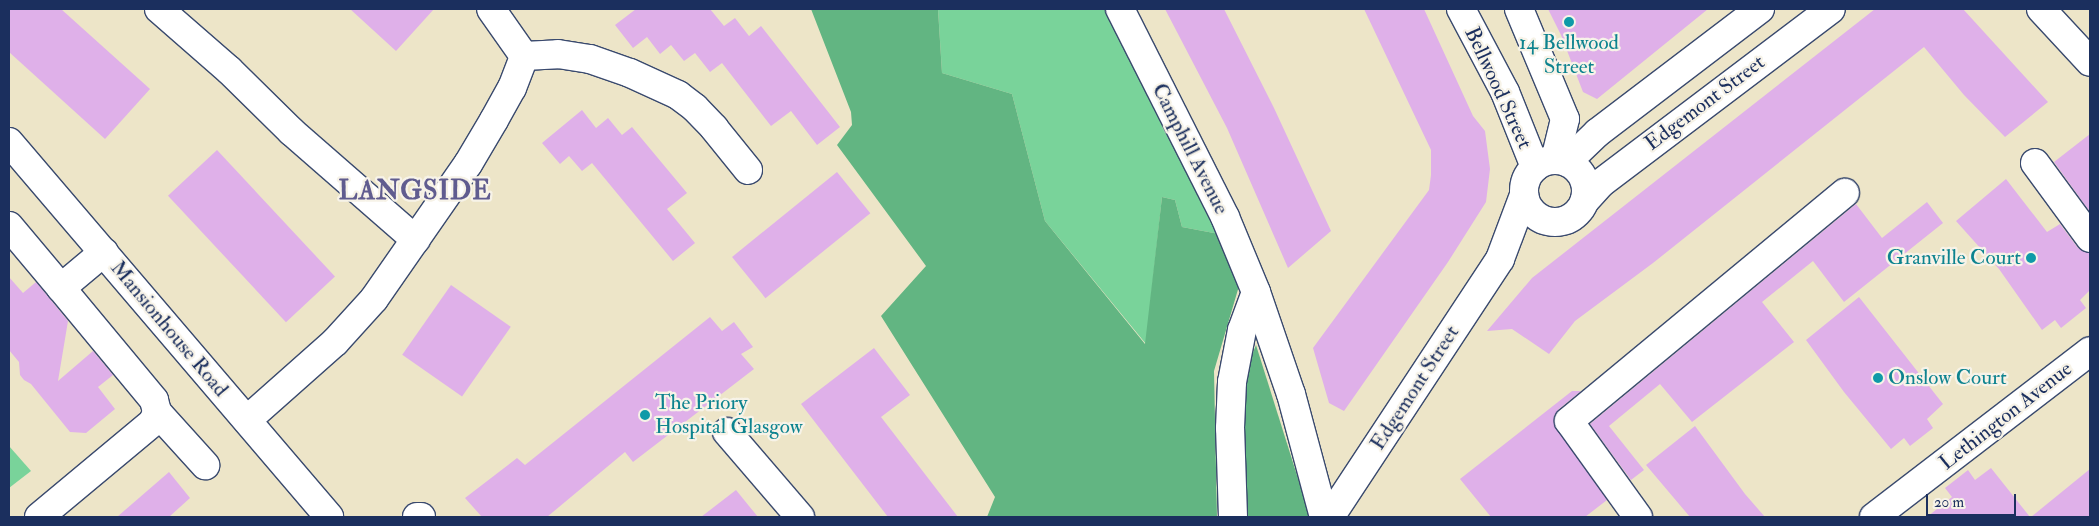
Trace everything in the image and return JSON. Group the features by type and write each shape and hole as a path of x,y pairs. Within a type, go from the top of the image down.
{"street":[{"path":"159,9 229,70 292,132 416,240"},
{"path":"491,9 524,56"},
{"name":"Camphill Avenue","path":"1120,9 1225,217 1256,292 1291,394 1324,517"},
{"name":"Bellwood Street","path":"1461,9 1505,92 1552,163"},
{"name":"Bellwood Street","path":"1519,9 1565,119 1552,163"},
{"name":"Edgemont Street","path":"1552,163 1597,133 1760,9"},
{"name":"Edgemont Street","path":"1584,202 1601,182 1831,9"},
{"path":"2041,9 2090,62"},
{"path":"524,56 558,54 590,59 630,73 678,95 695,108 714,128 748,170"},
{"path":"247,420 335,342 374,299 468,164 512,88 524,56"},
{"name":"Mansionhouse Road","path":"9,142 329,517"},
{"path":"1552,163 1576,168 1582,176 1586,188 1584,202 1578,211 1570,218 1550,221 1537,216 1530,209 1524,195 1524,185 1552,163"},
{"path":"2035,163 2090,238"},
{"path":"1638,517 1569,421 1845,193"},
{"name":"Edgemont Street","path":"1330,517 1500,259 1524,195"},
{"name":"Edgemont Street","path":"1500,259 1550,221"},
{"path":"9,226 154,400 158,412 205,465"},
{"path":"61,288 104,252"},
{"path":"1233,517 1230,428 1232,382 1242,330 1256,292"},
{"name":"Lethington Avenue","path":"1874,517 2090,351"},
{"path":"39,517 153,422 158,412"},
{"path":"727,432 800,517"}],"green space":[{"path":"811,9 938,9 942,73 1012,94 1045,221 1145,344 1162,197 1175,200 1182,227 1219,234 1239,286 1214,371 1217,517 987,517 995,497 881,316 926,266 837,145 852,125 851,112"},
{"path":"938,9 1105,9 1219,234 1182,227 1175,200 1162,197 1146,344 1045,221 1012,94 942,73"},
{"path":"1256,345 1310,517 1242,517 1240,385"},
{"path":"9,446 31,471 9,488"}],"building":[{"path":"9,9 61,9 150,89 105,139 9,52"},
{"path":"350,9 434,9 396,51"},
{"path":"636,9 710,9 724,26 735,18 749,36 761,26 840,127 817,145 791,111 771,126 722,63 710,72 695,53 684,61 671,45 660,54 647,37 633,48 615,25"},
{"path":"1165,9 1224,9 1274,108 1331,231 1288,268 1227,128"},
{"path":"1364,9 1424,9 1473,116 1485,131 1490,169 1486,202 1448,262 1344,411 1329,403 1313,348 1429,190 1431,175 1431,150"},
{"path":"1548,9 1708,9 1597,99 1583,92 1561,35"},
{"path":"1875,9 1963,9 2048,102 2005,137 1964,95 1924,47 1653,263 1575,321 1549,354 1512,329 1487,331 1532,278"},
{"path":"582,110 596,128 608,118 622,135 632,127 687,193 667,209 695,243 673,261 592,163 582,171 569,156 560,164 542,143"},
{"path":"2090,134 2090,212 2054,162"},
{"path":"217,150 335,277 286,322 168,196"},
{"path":"837,172 870,213 765,298 732,257"},
{"name":"Granville Court","path":"2006,179 2047,232 2060,224 2078,248 2090,253 2090,290 2080,300 2086,308 2061,328 2055,320 2042,330 1999,269 1956,221"},
{"path":"1927,202 1943,223 1844,302 1813,261 1762,302 1794,342 1692,422 1660,384 1609,426 1644,470 1631,480 1590,424 1856,204 1882,238"},
{"path":"9,277 23,293 36,282 68,321 58,381 93,351 113,375 98,387 115,409 86,433 70,432 31,384 20,375 19,362 9,350"},
{"path":"451,285 511,327 462,396 402,355"},
{"name":"Onslow Court","path":"1859,297 1943,404 1927,419 1933,428 1910,446 1904,438 1891,449 1844,392 1806,340"},
{"name":"The Priory Hospital Glasgow","path":"710,317 722,331 734,322 753,347 741,354 754,369 633,462 625,452 547,517 482,517 465,498 517,458 525,465"},
{"path":"874,348 910,395 881,417 958,517 888,517 801,404"},
{"path":"1572,391 1581,391 1559,409 1554,416 1554,423 1607,500 1585,517 1491,517 1460,479"},
{"path":"1695,426 1745,494 1765,517 1690,517 1646,465"},
{"path":"1991,468 2030,517 1927,517 1952,497 1945,488 1968,470 1975,480"},
{"path":"2090,469 2090,517 2031,517"},
{"path":"169,472 190,498 169,517 117,517"},
{"path":"736,490 758,517 701,517"}],"place":[{"name":"14 Bellwood Street","path":"1569,22"},
{"name":"Granville Court","path":"2031,258"},
{"name":"Onslow Court","path":"1878,378"},
{"name":"The Priory Hospital Glasgow","path":"645,415"}],"district":[{"name":"LANGSIDE","path":"415,192"}]}
